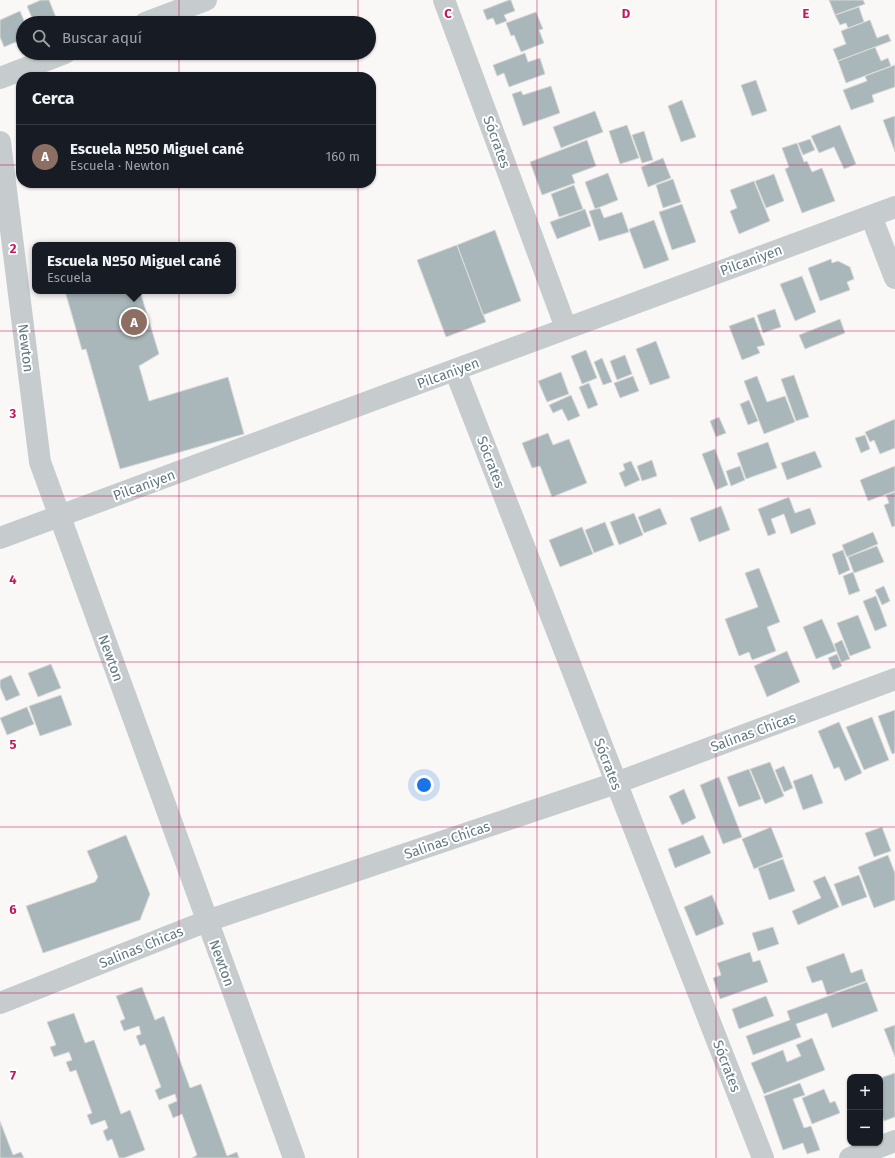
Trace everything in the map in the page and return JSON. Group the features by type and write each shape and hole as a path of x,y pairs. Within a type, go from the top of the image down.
{"street":[{"path":"164,16 206,0"},
{"name":"Sócrates","path":"444,0 566,328"},
{"path":"0,78 47,60"},
{"name":"Newton","path":"0,142 40,462 294,1158"},
{"name":"Pilcaniyen","path":"0,538 895,207"},
{"path":"871,216 895,278"},
{"name":"Sócrates","path":"455,370 763,1158"},
{"name":"Salinas Chicas","path":"0,1002 207,921 616,783 895,679"},
{"path":"850,1158 895,1141"}],"building":[{"path":"41,0 49,0 55,16 31,16 27,6"},
{"path":"511,0 515,11 504,15 507,21 496,25 493,18 487,20 483,10"},
{"path":"829,0 863,0 865,4 835,15"},
{"path":"859,7 864,22 848,28 846,23 840,25 835,15"},
{"path":"20,11 22,16 16,16 16,42 4,47 0,37 0,20"},
{"path":"536,12 543,29 539,30 544,43 521,52 514,35 511,36 506,23"},
{"path":"870,20 877,38 888,34 891,41 838,61 833,49 846,44 841,31"},
{"path":"875,47 881,61 888,58 891,66 846,83 838,61"},
{"path":"525,53 528,62 540,58 545,74 509,87 504,73 497,76 493,65"},
{"path":"895,65 895,87 872,95 874,102 851,110 843,90 867,81 865,76"},
{"path":"756,80 767,111 752,116 741,85"},
{"path":"551,86 560,113 523,126 512,94 521,91 523,95"},
{"path":"682,100 696,137 681,142 668,106"},
{"path":"595,111 603,132 561,148 553,127"},
{"path":"895,116 895,152 883,120"},
{"path":"627,125 639,158 620,164 609,131"},
{"path":"840,125 856,164 844,169 834,147 819,153 811,136"},
{"path":"644,131 653,160 642,163 632,135"},
{"path":"810,139 815,150 803,155 798,143"},
{"path":"587,140 596,166 572,175 575,183 542,195 530,162"},
{"path":"797,143 804,162 807,161 812,172 822,168 835,201 802,213 785,169 789,167 782,148"},
{"path":"663,158 671,178 648,187 641,167"},
{"path":"608,173 618,200 595,209 585,182"},
{"path":"774,174 784,201 766,208 755,181"},
{"path":"673,179 681,202 663,208 656,185"},
{"path":"754,181 770,221 739,234 730,211 737,208 730,190"},
{"path":"574,185 583,209 559,217 551,194"},
{"path":"682,204 696,242 672,250 659,212"},
{"path":"600,208 604,218 622,212 629,232 599,241 589,211"},
{"path":"585,209 591,226 557,239 550,222"},
{"path":"654,220 669,260 644,269 629,229"},
{"path":"495,230 521,301 483,315 457,245"},
{"path":"457,245 486,322 446,337 417,260"},
{"path":"831,259 832,263 838,261 850,267 854,279 847,282 850,290 820,301 808,268"},
{"path":"802,276 816,312 795,321 780,284"},
{"path":"66,294 141,294 159,354 139,366 149,401 228,377 244,434 120,469 86,349 82,350"},
{"path":"775,309 781,327 763,333 757,315"},
{"path":"754,317 765,345 757,347 760,353 742,360 729,326"},
{"path":"840,319 845,333 805,349 799,335"},
{"path":"656,341 670,378 650,385 636,349"},
{"path":"586,350 597,378 582,384 571,356"},
{"path":"625,355 632,374 617,380 610,361"},
{"path":"602,358 612,382 603,385 594,362"},
{"path":"561,372 569,394 547,402 538,381"},
{"path":"794,375 809,417 796,421 781,379"},
{"path":"633,376 639,391 620,398 614,383"},
{"path":"757,376 767,402 785,396 795,422 764,434 744,381"},
{"path":"589,383 598,405 588,409 579,387"},
{"path":"571,395 580,416 568,421 562,409 553,413 549,405"},
{"path":"749,400 758,421 748,425 740,404"},
{"path":"719,417 726,433 716,437 710,421"},
{"path":"895,419 895,448 880,454 874,440 870,442 865,432"},
{"path":"548,433 553,445 569,439 587,483 552,497 540,466 532,468 522,443"},
{"path":"865,435 870,449 861,453 855,438"},
{"path":"768,442 777,468 746,479 737,453"},
{"path":"715,449 728,485 716,490 702,454"},
{"path":"815,451 822,467 787,480 781,463"},
{"path":"652,460 657,476 642,481 637,466"},
{"path":"631,461 640,480 625,487 619,473 625,470 623,464"},
{"path":"740,466 745,480 731,486 726,471"},
{"path":"895,466 895,491 868,501 860,480"},
{"path":"895,492 895,526 892,527 884,505 889,503 886,495"},
{"path":"789,497 795,513 810,508 816,524 791,534 784,514 771,519 776,533 768,536 758,509"},
{"path":"721,506 730,530 699,542 690,518"},
{"path":"660,508 667,524 644,533 638,517"},
{"path":"634,513 643,535 619,545 610,522"},
{"path":"605,522 614,545 594,553 585,530"},
{"path":"582,527 593,554 560,567 549,540"},
{"path":"873,532 878,544 847,557 842,545"},
{"path":"877,546 884,562 854,573 848,557"},
{"path":"843,550 850,570 839,575 832,554"},
{"path":"759,568 780,622 767,627 776,651 752,660 749,652 739,656 725,619 758,607 745,573"},
{"path":"853,572 860,591 849,595 843,576"},
{"path":"884,586 890,601 882,605 875,590"},
{"path":"876,596 887,626 875,631 863,601"},
{"path":"858,615 871,648 850,656 837,623"},
{"path":"822,619 836,651 816,659 803,627"},
{"path":"842,640 850,659 841,662 834,644"},
{"path":"787,651 800,682 767,697 754,666"},
{"path":"837,654 842,666 833,670 828,658"},
{"path":"51,664 61,688 38,697 28,673"},
{"path":"11,675 20,695 6,701 0,687 0,680"},
{"path":"61,695 72,725 40,736 29,706"},
{"path":"27,707 34,724 7,735 0,718"},
{"path":"895,710 895,753 892,754 878,716"},
{"path":"872,717 889,760 864,770 846,727"},
{"path":"839,722 862,773 845,781 839,767 834,769 818,731"},
{"path":"770,762 784,796 765,804 750,769"},
{"path":"784,766 793,788 784,792 775,770"},
{"path":"749,769 761,799 739,807 727,777"},
{"path":"812,774 823,803 803,810 793,781"},
{"path":"719,777 742,837 723,844 700,785"},
{"path":"684,789 696,818 682,825 669,796"},
{"path":"771,827 783,857 754,869 742,839"},
{"path":"882,827 891,851 874,857 865,833"},
{"path":"126,835 150,894 140,920 43,953 26,906 95,882 98,877 87,851"},
{"path":"703,835 711,853 675,868 668,849"},
{"path":"888,855 895,873 895,900 874,908 858,867"},
{"path":"783,859 795,891 769,900 758,868"},
{"path":"859,875 867,897 842,906 834,884"},
{"path":"825,876 839,907 798,925 792,911 821,898 813,881"},
{"path":"712,895 724,924 696,936 684,907"},
{"path":"773,927 779,944 758,951 752,933"},
{"path":"750,952 753,962 760,960 768,982 720,999 713,978 721,975 717,963"},
{"path":"844,953 851,973 862,969 866,981 827,995 822,980 812,983 806,967"},
{"path":"867,982 878,1011 832,1028 827,1013 796,1024 801,1037 753,1055 746,1036 790,1020 787,1011"},
{"path":"142,987 155,1020 164,1016 190,1088 201,1084 227,1156 237,1152 239,1158 192,1158 197,1155 182,1114 173,1118 168,1105 177,1101 175,1094 159,1100 155,1090 161,1087 145,1044 140,1046 136,1036 141,1034 139,1026 124,1031 120,1021 125,1019 116,996"},
{"path":"766,996 774,1016 739,1029 732,1009"},
{"path":"74,1013 85,1043 94,1040 121,1114 130,1110 145,1150 124,1158 119,1158 112,1139 107,1141 103,1131 108,1128 105,1120 91,1125 87,1115 92,1113 76,1070 70,1072 66,1062 72,1060 69,1052 54,1057 50,1047 56,1045 47,1022"},
{"path":"895,1025 895,1057 884,1029"},
{"path":"812,1038 825,1070 764,1094 751,1063 783,1050 787,1062 801,1056 796,1045"},
{"path":"895,1073 895,1117 884,1121 883,1118 883,1077"},
{"path":"800,1083 805,1095 793,1099 804,1128 811,1126 820,1150 807,1154 803,1143 783,1150 764,1096"},
{"path":"824,1089 830,1103 835,1101 840,1113 812,1124 802,1098"},
{"path":"0,1121 13,1155 21,1152 24,1158 0,1158"}],"place":[{"name":"Escuela Nº50 Miguel cané","path":"134,322"}]}
